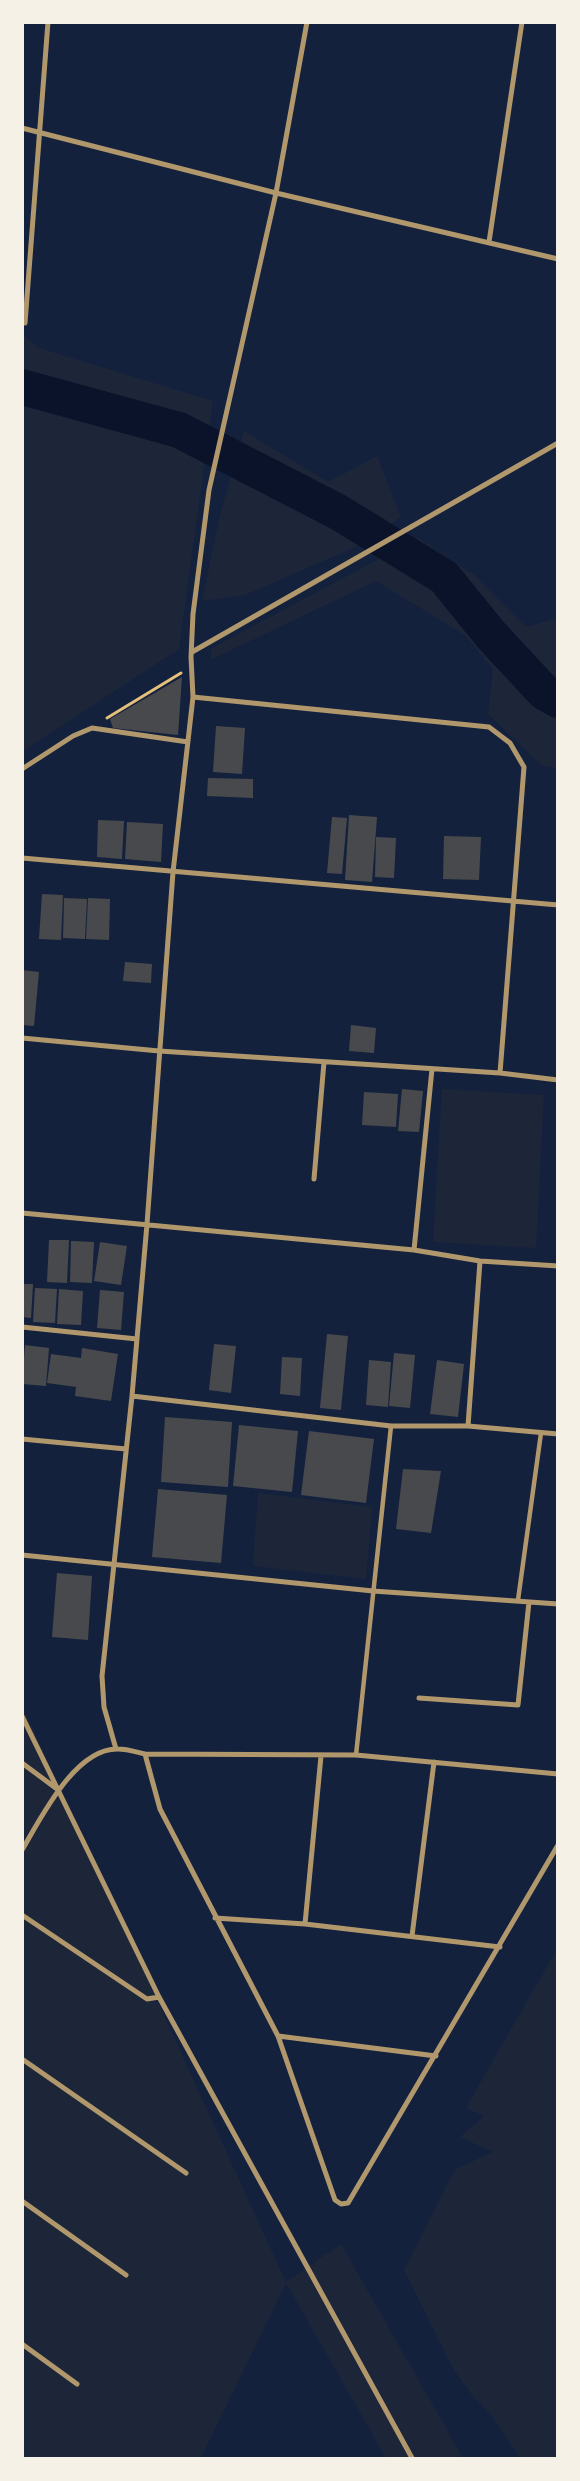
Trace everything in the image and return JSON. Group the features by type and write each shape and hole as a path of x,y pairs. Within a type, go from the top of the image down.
{"street":[{"path":"25,323 38,131 48,22"},
{"path":"116,1749 104,1708 102,1676 148,1224 173,872 193,697 191,667 193,614 209,490 225,429 276,193 306,22"},
{"path":"489,242 522,22"},
{"path":"22,128 276,193 558,259"},
{"path":"192,652 558,443"},
{"path":"193,697 489,726 510,743 524,767 500,1073"},
{"path":"22,769 73,736 92,728 188,742"},
{"path":"22,858 558,905"},
{"path":"22,1038 159,1051 500,1073 558,1080"},
{"path":"314,1179 324,1062"},
{"path":"414,1250 432,1069"},
{"path":"22,1213 414,1250 480,1262 558,1266"},
{"path":"468,1426 480,1262"},
{"path":"22,1327 137,1339"},
{"path":"132,1396 392,1426 468,1426 541,1434 558,1434"},
{"path":"356,1755 392,1426"},
{"path":"518,1600 541,1434"},
{"path":"22,1438 126,1449"},
{"path":"22,1555 114,1566 373,1591 558,1604"},
{"path":"419,1698 518,1705 529,1602"},
{"path":"22,1716 159,1997 412,2458"},
{"path":"22,1850 58,1789 89,1758 116,1749 145,1754 356,1755 558,1774"},
{"path":"145,1754 160,1809 278,2036 335,2200 341,2204 348,2203 558,1846"},
{"path":"305,1924 321,1756"},
{"path":"412,1936 434,1762"},
{"path":"22,1763 58,1789"},
{"path":"22,1915 147,1999 159,1997"},
{"path":"215,1918 305,1924 500,1947"},
{"path":"278,2036 436,2056"},
{"path":"22,2059 186,2173"},
{"path":"22,2201 126,2275"},
{"path":"22,2344 77,2384"}],"path":[{"path":"92,728 191,667"}],"shaded area":[{"path":"23,335 39,348 213,401 179,649 23,751"},
{"path":"244,431 328,482 377,456 401,517 367,542 245,595 202,601 220,515"},
{"path":"418,538 474,575 526,627 557,618 557,768 541,765 488,714 493,669 466,636 376,581 210,660 212,648"},
{"path":"442,1089 544,1095 536,1248 433,1242"},
{"path":"258,1493 372,1507 366,1579 253,1566"},
{"path":"22,1705 286,2282 341,2244 463,2458 386,2458 286,2283 201,2458 23,2458"},
{"path":"557,1949 557,2458 520,2458 491,2415 471,2394 452,2367 404,2270 455,2169 493,2152 460,2137 484,2116 468,2109 468,2104"}],"building":[{"path":"182,677 178,735 113,728 110,719"},
{"path":"216,726 245,728 242,774 213,772"},
{"path":"208,778 253,779 253,798 207,796"},
{"path":"349,815 377,817 372,882 345,880"},
{"path":"332,817 347,818 342,874 327,873"},
{"path":"98,820 124,821 122,859 97,857"},
{"path":"127,822 163,824 161,862 125,859"},
{"path":"444,836 481,837 479,880 443,879"},
{"path":"376,837 396,838 394,878 375,877"},
{"path":"42,894 63,895 61,940 39,939"},
{"path":"64,898 87,899 85,939 63,938"},
{"path":"88,898 110,899 109,940 86,939"},
{"path":"125,962 152,964 151,983 123,981"},
{"path":"22,970 39,972 34,1026 22,1025"},
{"path":"351,1025 376,1028 374,1053 349,1051"},
{"path":"402,1089 423,1091 419,1132 398,1131"},
{"path":"364,1092 398,1094 396,1127 362,1125"},
{"path":"49,1240 69,1240 67,1283 47,1282"},
{"path":"71,1241 94,1242 92,1283 70,1282"},
{"path":"100,1242 127,1246 121,1285 94,1281"},
{"path":"22,1284 33,1284 31,1318 22,1317"},
{"path":"35,1288 57,1289 55,1323 33,1322"},
{"path":"59,1289 83,1291 81,1325 57,1324"},
{"path":"100,1290 124,1292 121,1330 97,1328"},
{"path":"327,1334 348,1336 341,1410 320,1408"},
{"path":"214,1344 236,1346 231,1393 209,1390"},
{"path":"25,1345 49,1348 46,1386 22,1384"},
{"path":"82,1348 118,1354 111,1401 75,1396 76,1387 47,1383 51,1354 81,1358"},
{"path":"394,1353 415,1355 410,1408 389,1406"},
{"path":"282,1357 302,1358 300,1396 280,1394"},
{"path":"369,1360 391,1362 388,1407 366,1405"},
{"path":"437,1360 464,1364 458,1417 430,1414"},
{"path":"165,1417 232,1422 228,1487 161,1482"},
{"path":"239,1425 298,1431 292,1492 233,1486"},
{"path":"309,1431 374,1439 366,1503 301,1495"},
{"path":"403,1469 441,1471 431,1533 396,1529"},
{"path":"158,1489 227,1495 221,1563 152,1557"},
{"path":"57,1573 92,1576 88,1640 52,1637"}],"waterway":[{"path":"22,387 179,430 338,512 444,577 491,635 544,692 558,700"}]}
